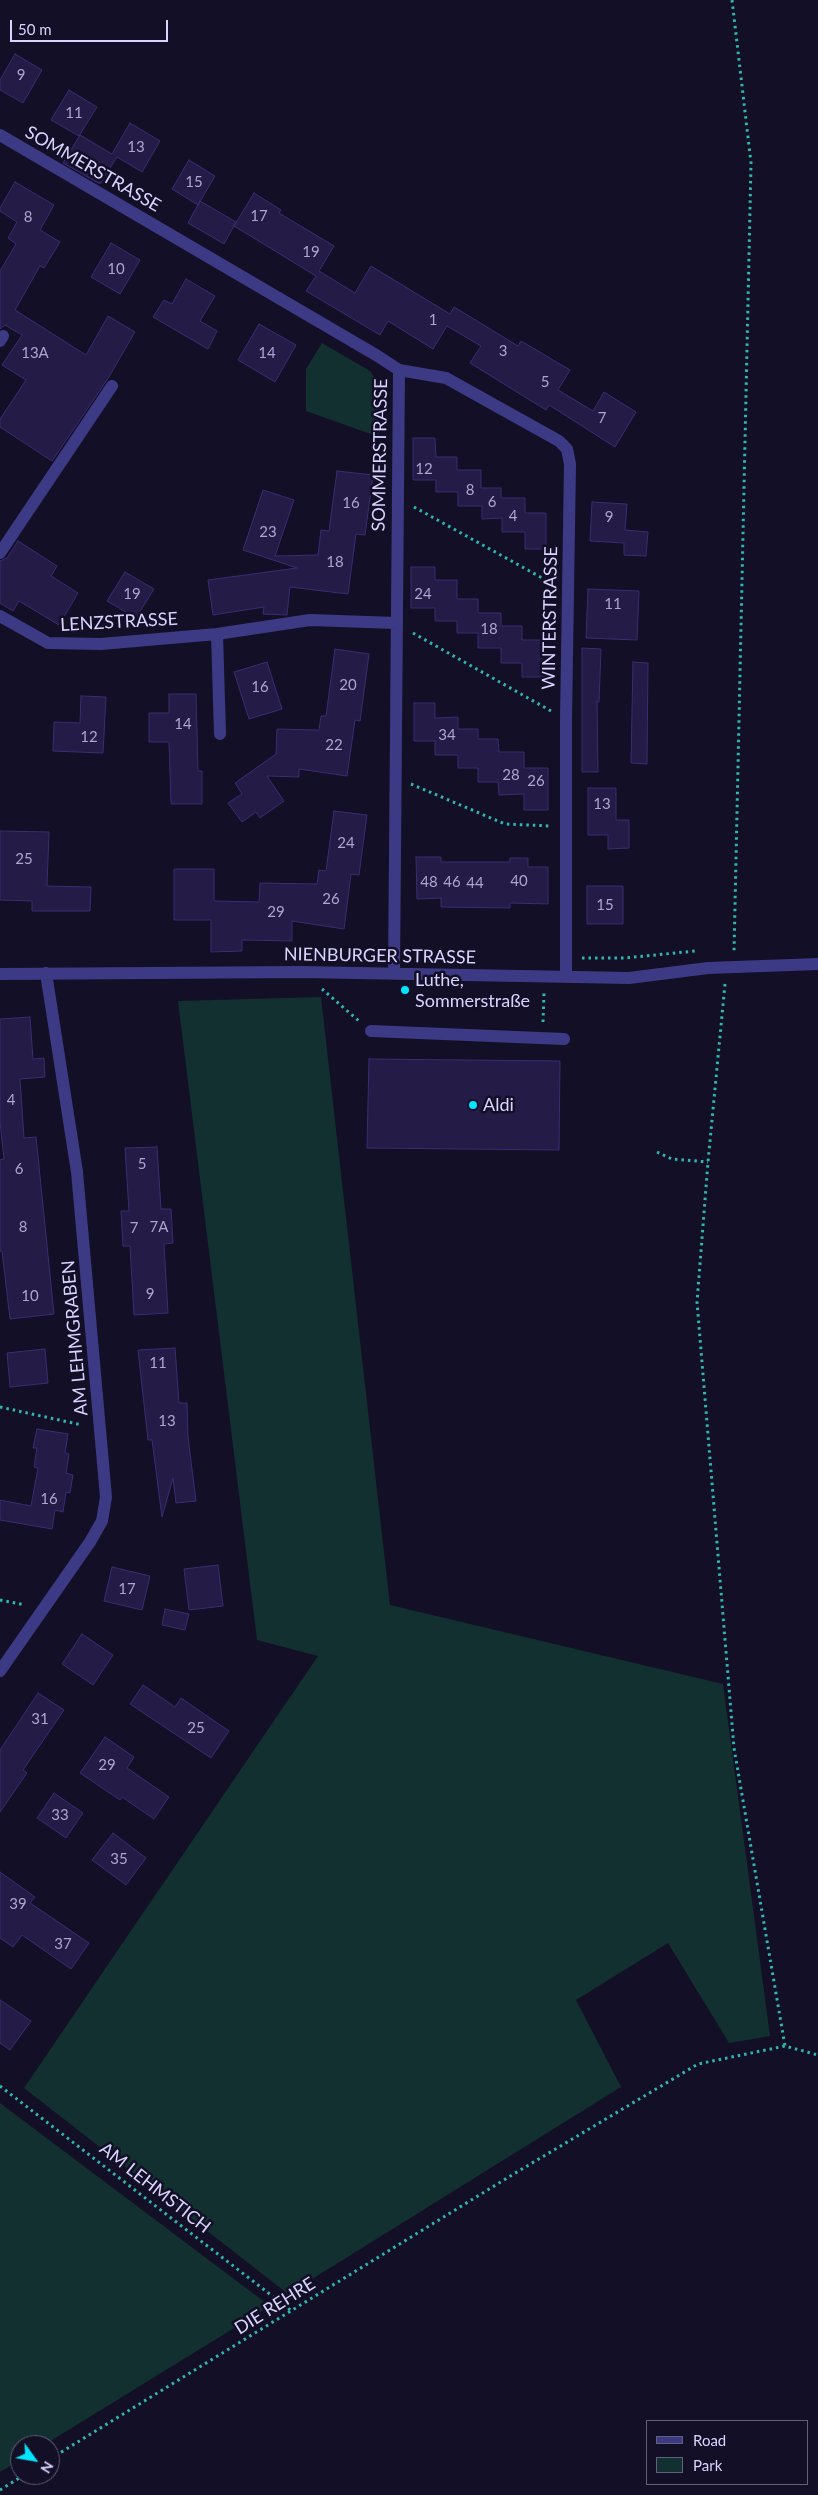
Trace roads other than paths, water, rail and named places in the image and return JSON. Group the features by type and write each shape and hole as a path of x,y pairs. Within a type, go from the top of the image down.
{"street":[{"name":"SOMMERSTRASSE","path":"0,135 399,370 394,777 394,973"},
{"name":"WINTERSTRASSE","path":"399,370 446,378 559,441 566,449 570,464 566,720 566,976"},
{"path":"0,553 112,386"},
{"name":"LENZSTRASSE","path":"0,616 48,643 100,644 217,634 310,620 396,623"},
{"path":"217,634 220,734"},
{"name":"NIENBURGER STRASSE","path":"0,974 302,972 629,978 727,967 818,964"},
{"name":"AM LEHMGRABEN","path":"0,1671 90,1542 102,1521 106,1497 77,1172 46,973"},
{"path":"371,1031 564,1039"}],"place":[{"name":"Luthe, Sommerstraße","path":"405,990"},
{"name":"Aldi","path":"473,1105"}]}
